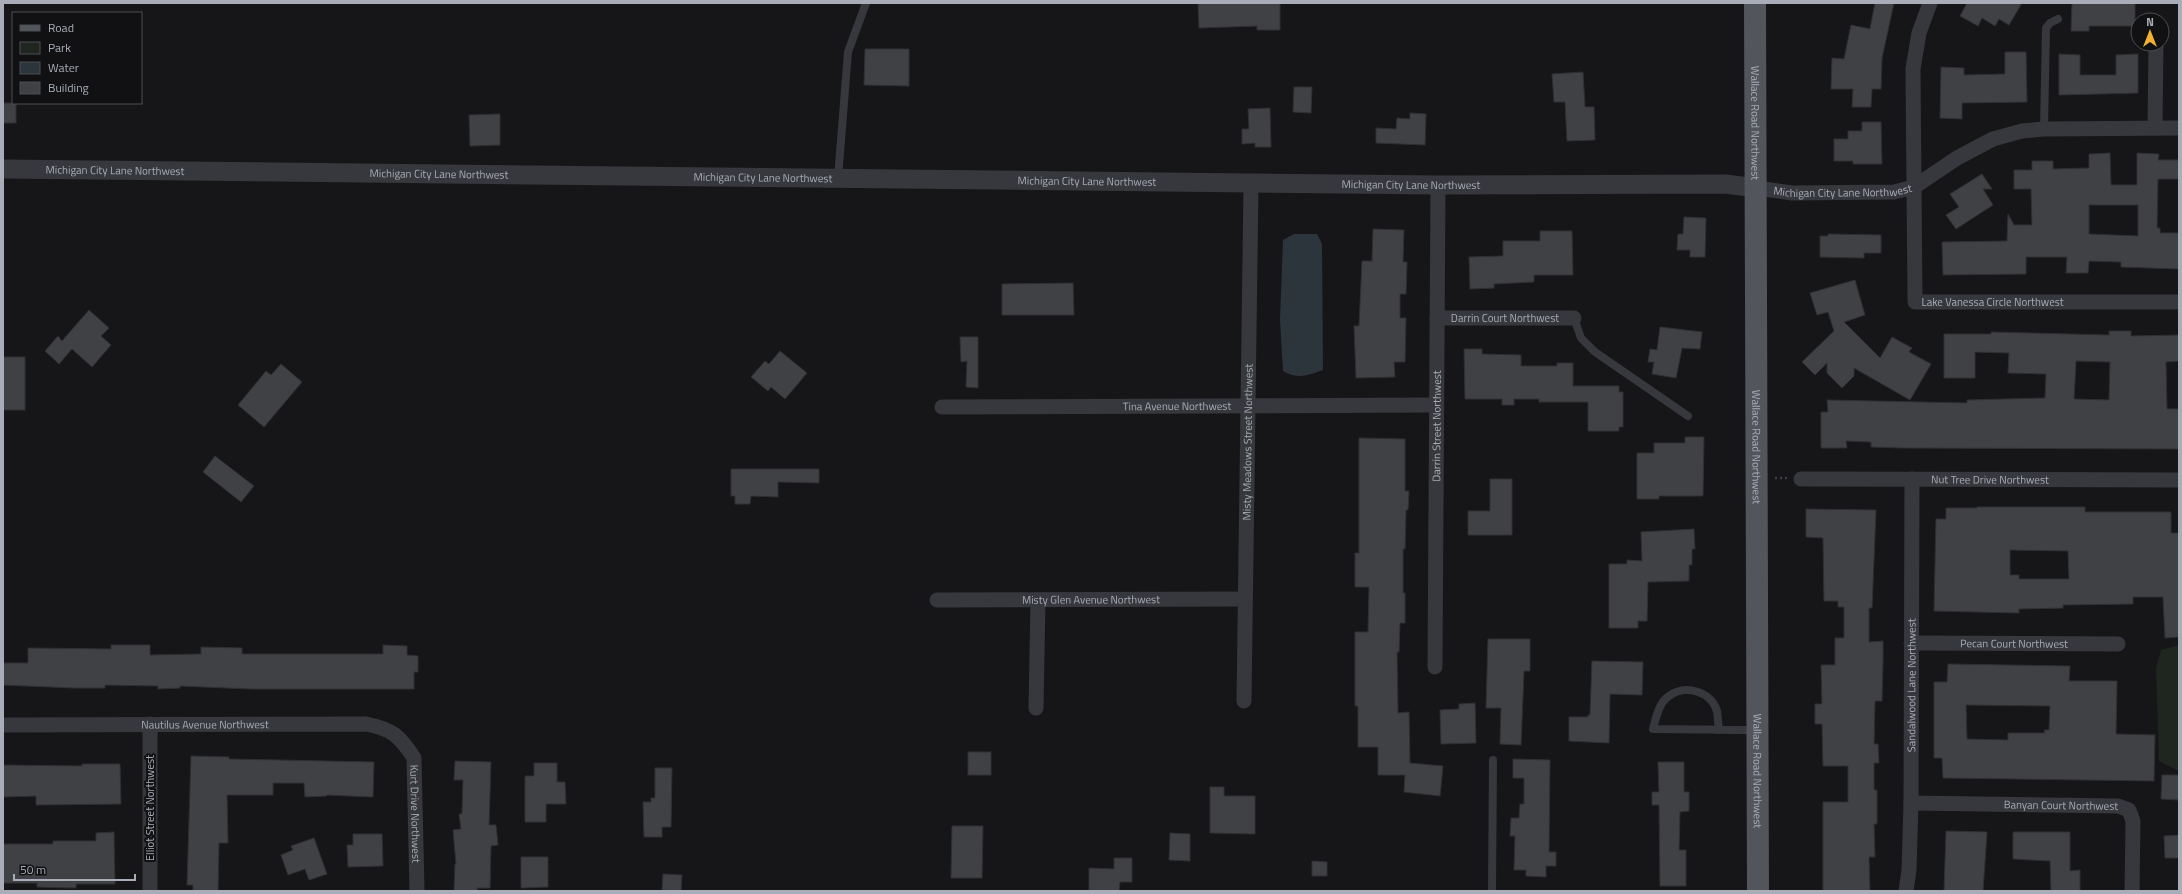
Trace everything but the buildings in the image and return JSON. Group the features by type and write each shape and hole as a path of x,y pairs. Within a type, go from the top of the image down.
{"main road":[{"name":"Wallace Road Northwest","path":"1755,3 1758,891"}],"street":[{"name":"Lake Vanessa Circle Northwest","path":"1930,3 1918,33 1913,69 1915,302 2179,302"},
{"path":"2155,128 2156,52"},
{"name":"Michigan City Lane Northwest","path":"3,169 1251,184 1725,184 1792,193 1894,192 1914,187 1957,158 1994,139 2022,130 2179,128"},
{"name":"Misty Meadows Street Northwest","path":"1244,701 1251,184"},
{"name":"Darrin Street Northwest","path":"1436,667 1438,185"},
{"name":"Darrin Court Northwest","path":"1437,318 1574,318"},
{"name":"Tina Avenue Northwest","path":"942,407 1436,405"},
{"name":"Nut Tree Drive Northwest","path":"1801,479 2179,480"},
{"name":"Sandalwood Lane Northwest","path":"1906,891 1909,870 1911,803 1912,479"},
{"name":"Misty Glen Avenue Northwest","path":"937,600 1245,599"},
{"path":"1036,708 1038,600"},
{"name":"Pecan Court Northwest","path":"1911,643 2118,644"},
{"name":"Elliot Street Northwest","path":"150,724 150,891"},
{"name":"Nautilus Avenue Northwest","path":"3,725 366,724 386,728 403,740"},
{"name":"Kurt Drive Northwest","path":"403,740 414,758 417,891"},
{"name":"Banyan Court Northwest","path":"1911,803 2118,806 2129,810 2133,821 2132,891"}],"lane":[{"path":"838,178 848,52 866,3"},
{"path":"2044,129 2046,28 2050,23 2058,19"},
{"path":"1574,318 1581,338 1595,352 1688,416"},
{"path":"1719,730 1717,710 1711,701 1702,693 1693,690 1680,690 1668,696 1657,712 1653,728 1702,730 1719,730 1758,730"},
{"path":"1492,891 1493,760"}],"path":[{"path":"1756,478 1801,479"}],"green space":[{"path":"2179,645 2179,771 2159,761 2156,668 2161,650"}],"water":[{"path":"1294,234 1317,234 1322,244 1323,370 1303,376 1288,374 1283,371 1280,320 1283,240"}]}
